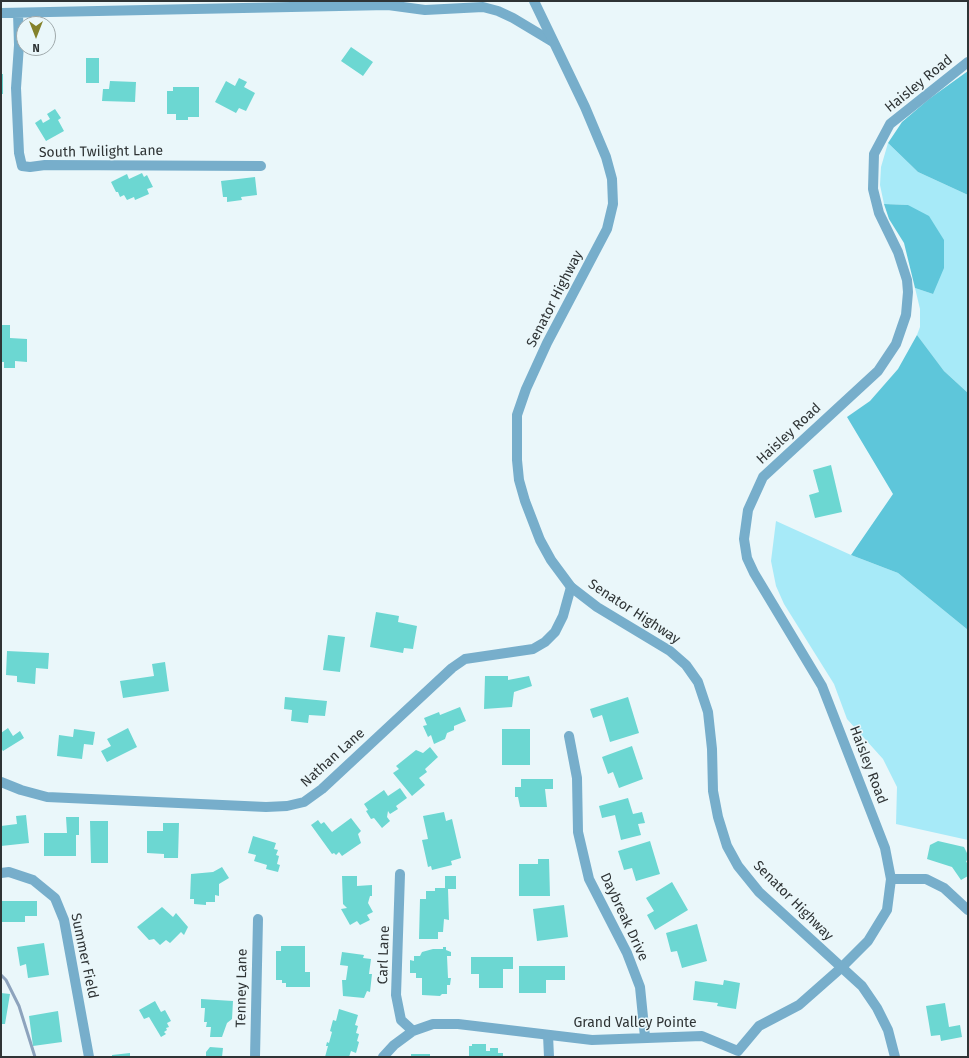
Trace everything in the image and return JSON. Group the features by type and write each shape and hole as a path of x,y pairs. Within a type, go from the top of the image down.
{"street":[{"name":"Senator Highway","path":"534,1 585,107 606,156 612,179 613,204 607,228 547,343 526,389 517,415 517,460 519,480 525,501 540,540 552,560 572,587 598,607 670,651 686,665 698,682 708,712 713,792 718,817 727,846 738,866 759,892 862,986 877,1008 888,1030 895,1057"},
{"path":"1,13 381,5 425,10 483,7 498,10 553,42"},
{"name":"South Twilight Lane","path":"18,13 19,45 16,88 19,153 22,166 261,166"},
{"name":"Haisley Road","path":"841,968 868,941 887,910 891,879 885,848 822,686 754,573 747,558 744,539 748,510 763,477 878,371 896,344 906,315 908,292 907,280 898,252 879,213 873,190 874,154 890,124 968,62"},
{"name":"Nathan Lane","path":"1,782 21,790 47,797 266,807 287,806 304,802 322,789 452,668 465,659 533,649 545,642 555,632 563,616 572,587"},
{"name":"Daybreak Drive","path":"569,736 577,778 578,832 589,879 627,953 640,987 645,1038"},
{"name":"Summer Field","path":"1,873 9,872 33,880 55,898 64,920 89,1057"},
{"name":"Carl Lane","path":"400,874 396,995 401,1020 413,1031"},
{"path":"891,879 926,879 944,888 968,910"},
{"name":"Tenney Lane","path":"255,1057 258,919"},
{"name":"Grand Valley Pointe","path":"383,1057 394,1045 413,1031 434,1024 458,1024 592,1040 702,1036 737,1054 759,1026 799,1005 841,968"},
{"path":"548,1035 548,1057"}],"shaded area":[{"path":"968,71 968,195 918,172 888,143 902,122 929,99"},
{"path":"888,143 918,172 968,195 968,393 944,371 917,335 920,327 920,309 915,288 933,294 908,205 884,204 880,185 881,167"},
{"path":"884,204 908,205 929,216 944,240 944,268 933,294 915,288 904,243 889,219"},
{"path":"917,335 944,371 968,393 968,630 898,573 851,555 893,494 847,417 870,401 898,369"},
{"path":"776,521 851,555 898,573 968,630 968,840 896,824 897,787 883,759 847,719 834,684 784,604 776,586 771,561"}],"building":[{"path":"351,47 373,62 363,76 341,61"},
{"path":"86,58 99,58 99,83 86,83"},
{"path":"1,74 3,74 3,94 1,94"},
{"path":"239,78 247,82 244,87 255,93 246,111 239,108 236,113 215,102 226,81 235,86"},
{"path":"110,81 136,82 135,102 102,101 103,89 109,89"},
{"path":"173,87 199,87 199,117 188,117 188,120 176,120 176,114 167,114 167,91 173,91"},
{"path":"55,109 61,118 58,120 64,131 46,141 35,123 41,119 43,123 50,119 47,114"},
{"path":"142,173 144,177 147,175 153,187 147,189 149,194 135,200 134,197 127,200 124,195 120,197 111,182 127,174 129,179"},
{"path":"255,177 257,195 241,197 242,200 227,202 227,197 223,197 221,181"},
{"path":"1,325 10,325 10,338 27,339 27,362 15,361 15,368 4,368 4,362 1,362"},
{"path":"831,465 842,512 815,518 809,495 819,492 813,470"},
{"path":"376,612 399,616 398,622 417,626 413,649 404,648 403,653 370,647"},
{"path":"328,635 345,637 340,672 323,670"},
{"path":"7,651 49,653 48,669 36,668 35,684 17,682 17,676 6,675"},
{"path":"165,662 169,691 123,698 120,681 154,676 152,664"},
{"path":"485,676 508,676 508,680 529,676 532,686 514,692 512,707 484,709"},
{"path":"285,697 327,701 325,716 309,715 308,723 291,721 292,710 284,709"},
{"path":"628,697 639,733 610,742 602,715 593,718 590,709"},
{"path":"460,707 466,721 454,726 454,730 447,733 445,739 434,744 431,735 428,737 423,726 427,725 424,718 439,712 440,715"},
{"path":"8,728 13,736 20,731 24,738 3,751 1,748 1,733"},
{"path":"128,728 137,747 107,762 101,751 111,746 107,739"},
{"path":"74,729 95,732 93,745 84,744 82,759 57,756 59,735 73,737"},
{"path":"502,729 530,729 530,765 502,765"},
{"path":"632,746 643,779 619,788 613,772 608,774 602,757"},
{"path":"430,747 438,757 425,769 427,772 419,778 425,785 412,796 393,773 399,769 396,766 416,750 423,753"},
{"path":"521,779 553,779 553,789 545,789 547,807 520,807 518,797 515,797 515,787 521,787"},
{"path":"400,788 407,798 396,806 398,809 390,814 388,811 387,817 390,821 382,828 374,818 371,819 364,804 384,790 388,796"},
{"path":"628,798 633,814 642,812 645,823 638,824 641,835 621,840 615,815 602,818 599,806"},
{"path":"444,812 446,821 452,819 461,858 451,861 452,865 432,870 431,866 428,867 422,840 428,839 423,816"},
{"path":"26,815 29,843 1,846 1,826 17,824 16,816"},
{"path":"66,817 79,817 79,835 76,835 76,856 44,856 44,833 67,833"},
{"path":"351,818 361,831 358,834 361,843 342,856 339,852 336,855 334,853 332,854 311,825 318,820 321,824 324,822 332,832"},
{"path":"90,821 108,821 108,863 91,863"},
{"path":"163,823 179,823 178,858 164,858 164,854 147,853 147,831 163,831"},
{"path":"253,836 276,843 274,849 278,850 276,855 279,856 277,864 280,865 278,872 266,869 267,865 254,861 256,855 248,853"},
{"path":"650,841 660,874 636,881 632,868 624,870 618,851"},
{"path":"938,841 964,847 968,855 968,860 966,861 968,865 968,876 961,880 952,867 927,859 930,845"},
{"path":"538,859 549,859 550,896 519,896 519,864 538,864"},
{"path":"222,867 229,878 219,884 219,896 215,895 215,902 206,902 206,905 194,904 194,899 190,899 191,874 213,872"},
{"path":"342,876 357,876 357,886 372,885 372,896 370,896 368,903 373,912 367,915 370,920 360,925 357,921 350,925 341,909 347,908 343,904"},
{"path":"445,876 456,876 456,889 448,889 449,920 444,919 443,932 438,932 438,939 419,939 420,899 426,899 426,891 435,891 435,888 445,888"},
{"path":"672,882 688,910 655,930 647,915 654,911 646,898"},
{"path":"1,901 37,901 37,916 25,916 25,922 1,922"},
{"path":"564,905 568,937 537,941 533,909"},
{"path":"162,907 173,917 176,913 188,927 184,935 181,932 170,943 166,940 160,945 154,939 149,940 137,927"},
{"path":"697,924 707,961 682,968 677,951 671,952 666,933"},
{"path":"44,943 49,975 28,978 26,964 20,966 17,947"},
{"path":"281,946 305,946 305,972 310,972 310,987 286,987 286,983 282,983 282,980 276,980 276,951 281,951"},
{"path":"443,947 446,947 446,950 451,952 451,956 447,956 448,978 451,978 450,985 447,985 447,994 442,994 440,996 422,995 422,978 416,978 416,973 410,973 410,960 414,961 414,956 420,956 422,952 433,949 443,949"},
{"path":"342,952 364,955 363,958 371,959 369,974 372,974 370,992 367,991 364,998 343,996 342,980 346,980 348,966 340,965"},
{"path":"471,957 513,957 513,969 503,969 503,988 479,988 479,974 471,974"},
{"path":"519,966 565,966 565,980 546,980 546,993 519,993"},
{"path":"724,980 740,983 736,1009 717,1006 718,1003 693,1000 695,981 723,985"},
{"path":"1,993 10,994 5,1024 1,1024"},
{"path":"201,999 233,1001 232,1019 227,1023 222,1037 210,1037 211,1027 206,1027 207,1022 204,1022 205,1008 201,1008"},
{"path":"155,1001 161,1012 165,1010 171,1021 167,1023 169,1027 166,1028 167,1030 164,1032 166,1034 161,1037 149,1017 144,1019 139,1010"},
{"path":"945,1003 949,1027 960,1025 962,1037 941,1041 940,1035 931,1036 926,1006"},
{"path":"339,1009 358,1015 355,1025 358,1026 356,1033 359,1034 357,1041 359,1042 356,1053 351,1051 349,1057 325,1057 328,1046 326,1046 327,1042 329,1043 332,1032 330,1031 333,1020 336,1021"},
{"path":"58,1011 62,1042 33,1046 29,1016"},
{"path":"472,1044 486,1044 486,1051 490,1051 490,1048 498,1048 498,1053 503,1053 503,1057 469,1057 469,1046 472,1046"},
{"path":"210,1047 223,1048 222,1057 206,1057 206,1052"},
{"path":"130,1053 130,1057 112,1057 112,1055"},
{"path":"411,1054 430,1054 430,1057 411,1057"}],"waterway":[{"path":"1,975 6,980 19,1006 35,1057"}]}
